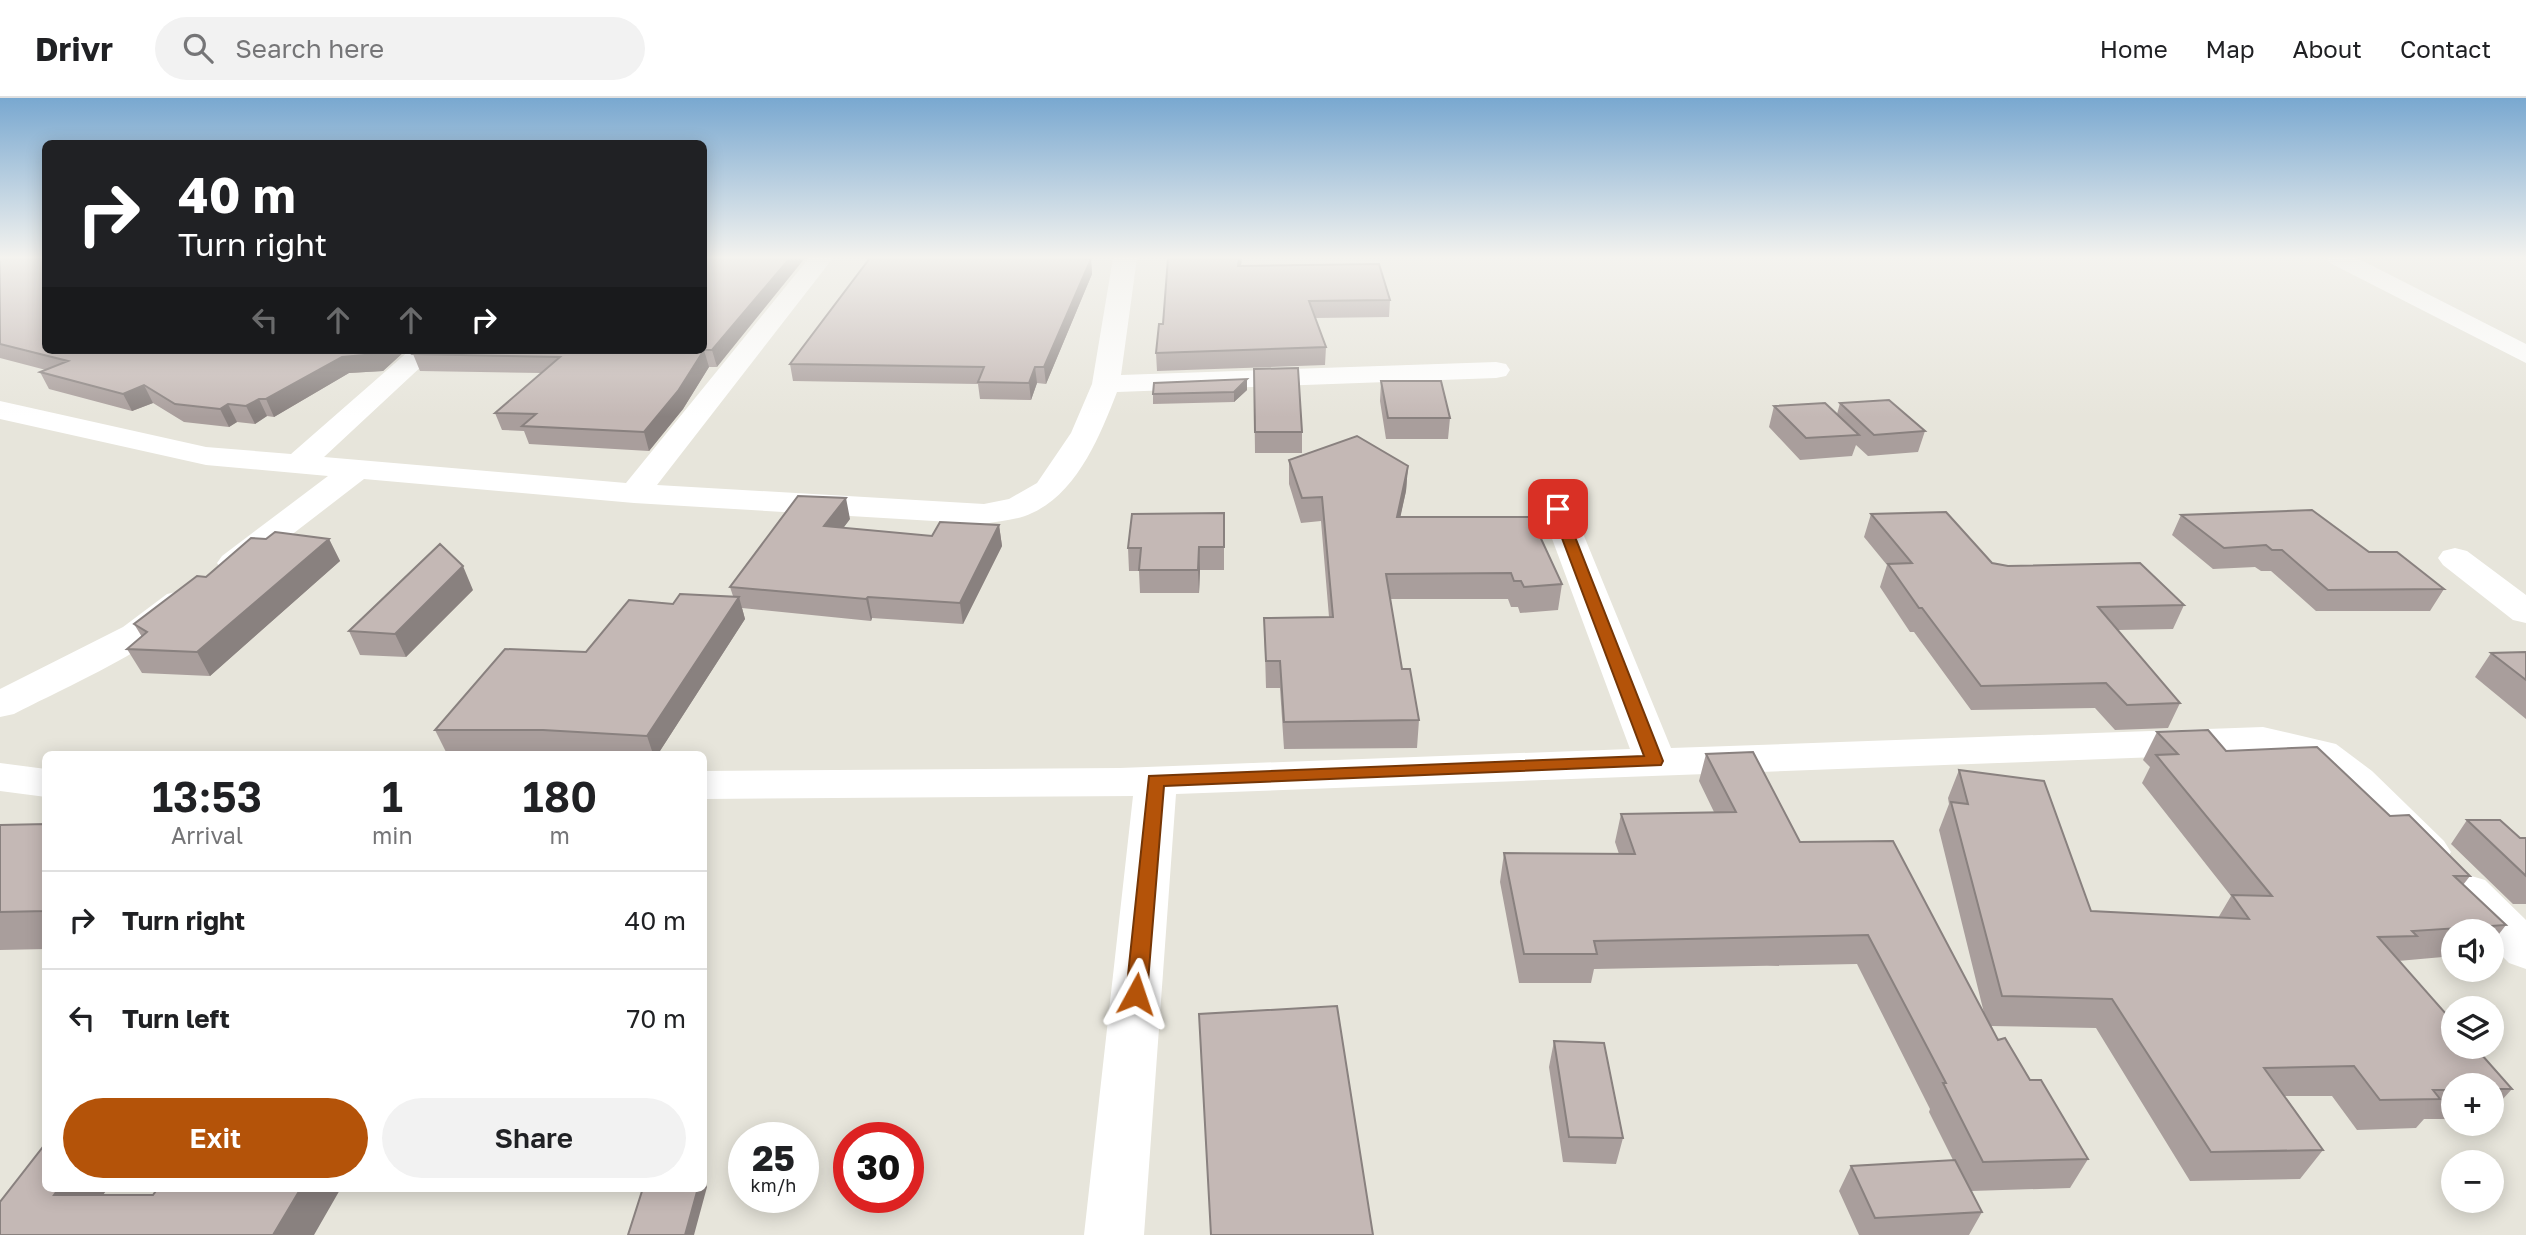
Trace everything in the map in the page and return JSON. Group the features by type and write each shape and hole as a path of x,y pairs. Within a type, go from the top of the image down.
{"street":[{"path":"634,493 780,311"},
{"path":"9,419 206,456 299,463 355,471 634,493 984,514 1019,507 1048,490 1086,433 1106,384 1117,311"},
{"path":"2441,311 2526,355"},
{"path":"299,463 422,354"},
{"path":"1106,384 1496,370"},
{"path":"0,705 136,635 355,471"},
{"path":"1558,509 1655,761"},
{"path":"2455,558 2526,612"},
{"path":"707,785 1156,780 2263,740 2321,754 2357,781 2526,950"},
{"path":"0,777 42,782"},
{"path":"1114,1235 1156,780"}],"building":[{"path":"0,311 42,311 42,354 376,354 342,357 266,399 259,399 246,406 228,404 220,409 175,404 144,385 123,394 40,372 68,361 0,344"},
{"path":"707,311 745,311 712,350 707,350"},
{"path":"830,311 1068,311 1044,367 1035,367 1029,383 978,382 984,367 790,364"},
{"path":"1164,311 1313,311 1326,347 1156,353 1159,324 1163,324"},
{"path":"413,354 701,354 678,391 644,432 522,426 536,414 495,413 560,357"},
{"path":"1298,368 1302,432 1255,432 1254,369"},
{"path":"1247,379 1234,392 1153,394 1154,383"},
{"path":"1381,381 1441,381 1450,418 1388,418"},
{"path":"1889,400 1925,431 1874,435 1840,403"},
{"path":"1825,403 1859,435 1806,438 1774,406"},
{"path":"1357,436 1408,466 1397,517 1531,517 1562,584 1524,587 1521,581 1514,581 1511,573 1386,574 1402,669 1410,669 1419,720 1284,722 1280,661 1266,661 1264,618 1333,617 1322,497 1302,498 1289,460"},
{"path":"798,496 846,498 824,526 932,536 940,522 999,525 960,603 866,599 730,587"},
{"path":"2312,510 2369,552 2397,552 2444,589 2328,590 2282,550 2272,550 2266,545 2224,548 2181,515"},
{"path":"1946,512 1992,563 2008,566 2140,563 2184,605 2098,607 2180,703 2127,705 2106,683 1981,686 1888,564 1912,563 1871,514"},
{"path":"1224,513 1224,547 1199,547 1198,570 1139,570 1141,548 1128,548 1132,514"},
{"path":"275,532 329,539 197,652 127,649 147,632 134,624 197,576 206,577 251,538 266,539"},
{"path":"440,544 463,566 395,634 349,631"},
{"path":"680,594 739,597 647,736 543,730 435,730 505,649 586,652 629,600 673,604"},
{"path":"2526,652 2526,680 2491,653"},
{"path":"2208,730 2226,751 2317,747 2390,816 2409,815 2470,876 2454,876 2500,919 2441,919 2441,929 2412,931 2417,936 2378,937 2441,1008 2441,1059 2485,1059 2498,1073 2441,1073 2441,1090 2433,1090 2440,1099 2380,1100 2354,1066 2264,1068 2323,1150 2211,1152 2112,999 2002,996 1951,802 1968,804 1959,770 2044,781 2091,911 2249,919 2232,895 2272,896 2156,755 2178,754 2157,732"},
{"path":"1753,752 1800,842 1893,841 1998,1040 2005,1038 2030,1080 2041,1080 2088,1159 1983,1162 1943,1083 1946,1083 1868,935 1594,941 1597,954 1524,954 1504,853 1635,854 1621,814 1736,812 1706,754"},
{"path":"2467,820 2500,820 2520,838 2526,838 2526,876"},
{"path":"42,824 42,911 0,912 0,825"},
{"path":"1337,1006 1373,1235 1211,1235 1199,1014"},
{"path":"1554,1041 1604,1043 1623,1138 1569,1137"},
{"path":"2504,1080 2512,1089 2504,1089"},
{"path":"42,1148 42,1192 56,1192 54,1195 299,1192 273,1235 0,1235 0,1202"},
{"path":"1955,1160 1982,1212 1875,1218 1851,1166"},
{"path":"642,1192 697,1192 685,1235 628,1235"}],"route":[{"path":"1136,994 1156,780 1655,761 1558,509"}]}
